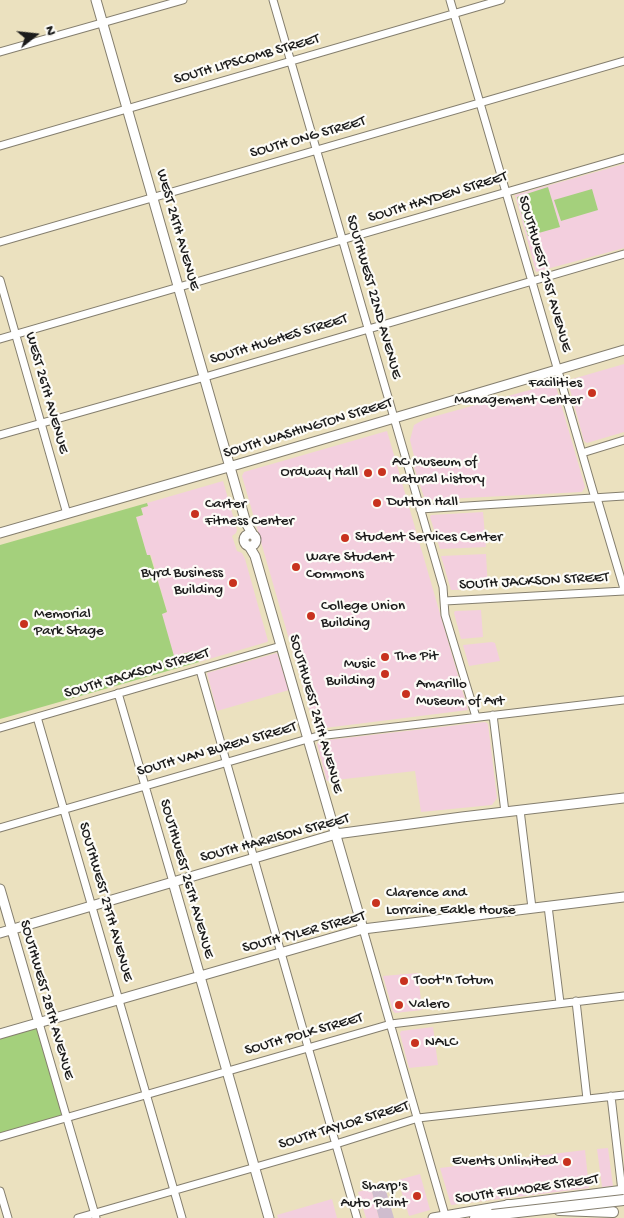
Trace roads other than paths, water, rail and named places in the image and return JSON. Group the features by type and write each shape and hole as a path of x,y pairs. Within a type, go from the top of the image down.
{"highway":[{"path":"475,1218 623,1193"},
{"path":"508,1205 545,1210 613,1212"},
{"path":"569,1218 624,1211"}],"main road":[{"name":"WEST 24TH AVENUE","path":"96,0 230,467"},
{"name":"SOUTH WASHINGTON STREET","path":"0,533 624,350"},
{"name":"SOUTHWEST 24TH AVENUE","path":"230,467 249,540 363,929"},
{"name":"SOUTH HARRISON STREET","path":"0,933 336,834 624,798"},
{"name":"SOUTHWEST 26TH AVENUE","path":"173,882 269,1218"},
{"name":"SOUTHWEST 28TH AVENUE","path":"0,889 39,1023"},
{"name":"SOUTH TYLER STREET","path":"0,1034 363,929 624,897"},
{"name":"SOUTH FILMORE STREET","path":"433,1218 508,1205 623,1193"}],"street":[{"path":"0,52 183,0"},
{"name":"SOUTHWEST 22ND AVENUE","path":"273,0 443,587 445,615 476,717"},
{"name":"SOUTHWEST 21ST AVENUE","path":"450,0 557,370 624,590"},
{"name":"SOUTH LIPSCOMB STREET","path":"0,146 501,0"},
{"name":"SOUTH ONG STREET","path":"0,242 624,61"},
{"name":"SOUTH HAYDEN STREET","path":"0,339 624,158"},
{"name":"SOUTH HUGHES STREET","path":"0,435 624,254"},
{"name":"WEST 26TH AVENUE","path":"0,280 67,514"},
{"path":"582,453 624,440"},
{"path":"420,509 624,496"},
{"name":"SOUTH JACKSON STREET","path":"445,601 624,590"},
{"name":"SOUTH JACKSON STREET","path":"0,728 281,646"},
{"path":"200,670 358,1218"},
{"name":"SOUTHWEST 26TH AVENUE","path":"118,693 173,882"},
{"name":"SOUTH VAN BUREN STREET","path":"0,828 308,738 624,700"},
{"path":"493,715 504,812"},
{"name":"SOUTHWEST 27TH AVENUE","path":"37,717 182,1218"},
{"path":"520,810 532,908"},
{"path":"548,906 560,1003"},
{"name":"SOUTHWEST 24TH AVENUE","path":"363,929 444,1215"},
{"name":"SOUTH POLK STREET","path":"0,1137 391,1024 624,996"},
{"path":"576,1002 587,1099"},
{"name":"SOUTHWEST 28TH AVENUE","path":"39,1023 95,1216"},
{"name":"SOUTH TAYLOR STREET","path":"78,1218 95,1216 174,1190 336,1144 418,1118 624,1094"},
{"path":"611,1096 623,1193"},
{"path":"0,1191 8,1218"}],"place":[{"name":"Facilities Management Center","path":"592,393"},
{"name":"AC Museum of natural history","path":"382,472"},
{"name":"Ordway Hall","path":"368,473"},
{"name":"Dutton Hall","path":"377,503"},
{"name":"Carter Fitness Center","path":"195,514"},
{"name":"Student Services Center","path":"345,538"},
{"name":"Ware Student Commons","path":"296,567"},
{"name":"Byrd Business Building","path":"233,583"},
{"name":"College Union Building","path":"311,616"},
{"name":"Memorial Park Stage","path":"24,624"},
{"name":"The Pit","path":"385,657"},
{"name":"Music Building","path":"385,674"},
{"name":"Amarillo Museum of Art","path":"406,694"},
{"name":"Clarence and Lorraine Eakle House","path":"376,903"},
{"name":"Toot'n Totum","path":"404,981"},
{"name":"Valero","path":"399,1005"},
{"name":"NALC","path":"415,1043"},
{"name":"Events Unlimited","path":"567,1162"},
{"name":"Sharp's Auto Paint","path":"417,1196"}]}
